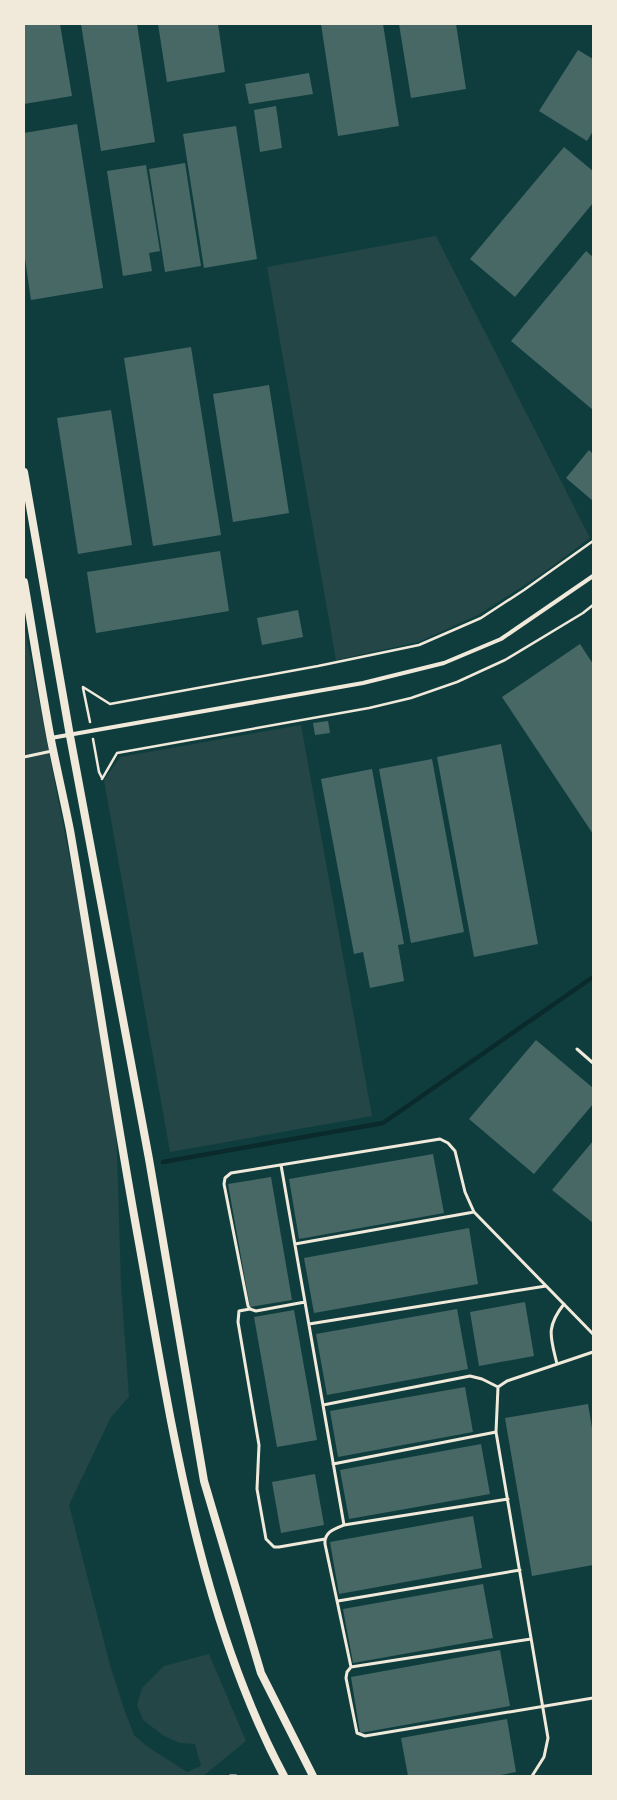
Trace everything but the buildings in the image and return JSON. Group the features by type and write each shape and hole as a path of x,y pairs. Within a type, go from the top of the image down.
{"main road":[{"path":"24,472 70,736 147,1151 204,1481 261,1673 313,1776"},
{"path":"24,582 51,738 69,828 126,1172 176,1449 204,1565 241,1685 267,1745 284,1776"}],"street":[{"path":"51,738 70,736 363,683 444,663 501,639 593,576"}],"lane":[{"path":"24,757 54,751"},
{"path":"576,1049 593,1063"},
{"path":"250,1309 248,1306 224,1184 225,1178 231,1173 440,1139 448,1143 455,1151 465,1192 474,1212 593,1334"},
{"path":"281,1165 344,1525"},
{"path":"295,1244 474,1212"},
{"path":"309,1324 546,1286"},
{"path":"305,1302 256,1311 250,1309 239,1311 238,1322 259,1446 257,1489 266,1538 274,1547 325,1539"},
{"path":"556,1364 550,1333 552,1323 564,1304"},
{"path":"498,1387 507,1381 593,1352"},
{"path":"323,1405 470,1376 482,1379 498,1387"},
{"path":"498,1387 496,1432 548,1738 544,1756 532,1776"},
{"path":"333,1464 496,1432"},
{"path":"351,1667 325,1539 328,1533 344,1525 508,1499"},
{"path":"338,1601 520,1570"},
{"path":"531,1640 351,1667 347,1672 346,1678 357,1733 365,1736 593,1698"},
{"path":"230,1776 236,1776"}],"path":[{"path":"83,687 110,704 325,665 419,645 480,618 524,590 593,541"},
{"path":"102,779 117,753 369,708 411,698 457,682 505,660 583,613 593,605"}],"shaded area":[{"path":"436,236 590,538 540,575 478,615 418,642 336,660 267,267"},
{"path":"24,625 115,1089 121,1284 129,1397 111,1417 69,1505 110,1665 134,1735 148,1747 187,1772 201,1766 195,1744 180,1743 164,1736 143,1720 137,1705 142,1688 164,1666 209,1654 246,1741 203,1776 24,1776"},
{"path":"301,725 372,1116 170,1152 104,780 120,757"}],"waterway":[{"path":"163,1162 383,1123 593,977"}]}
